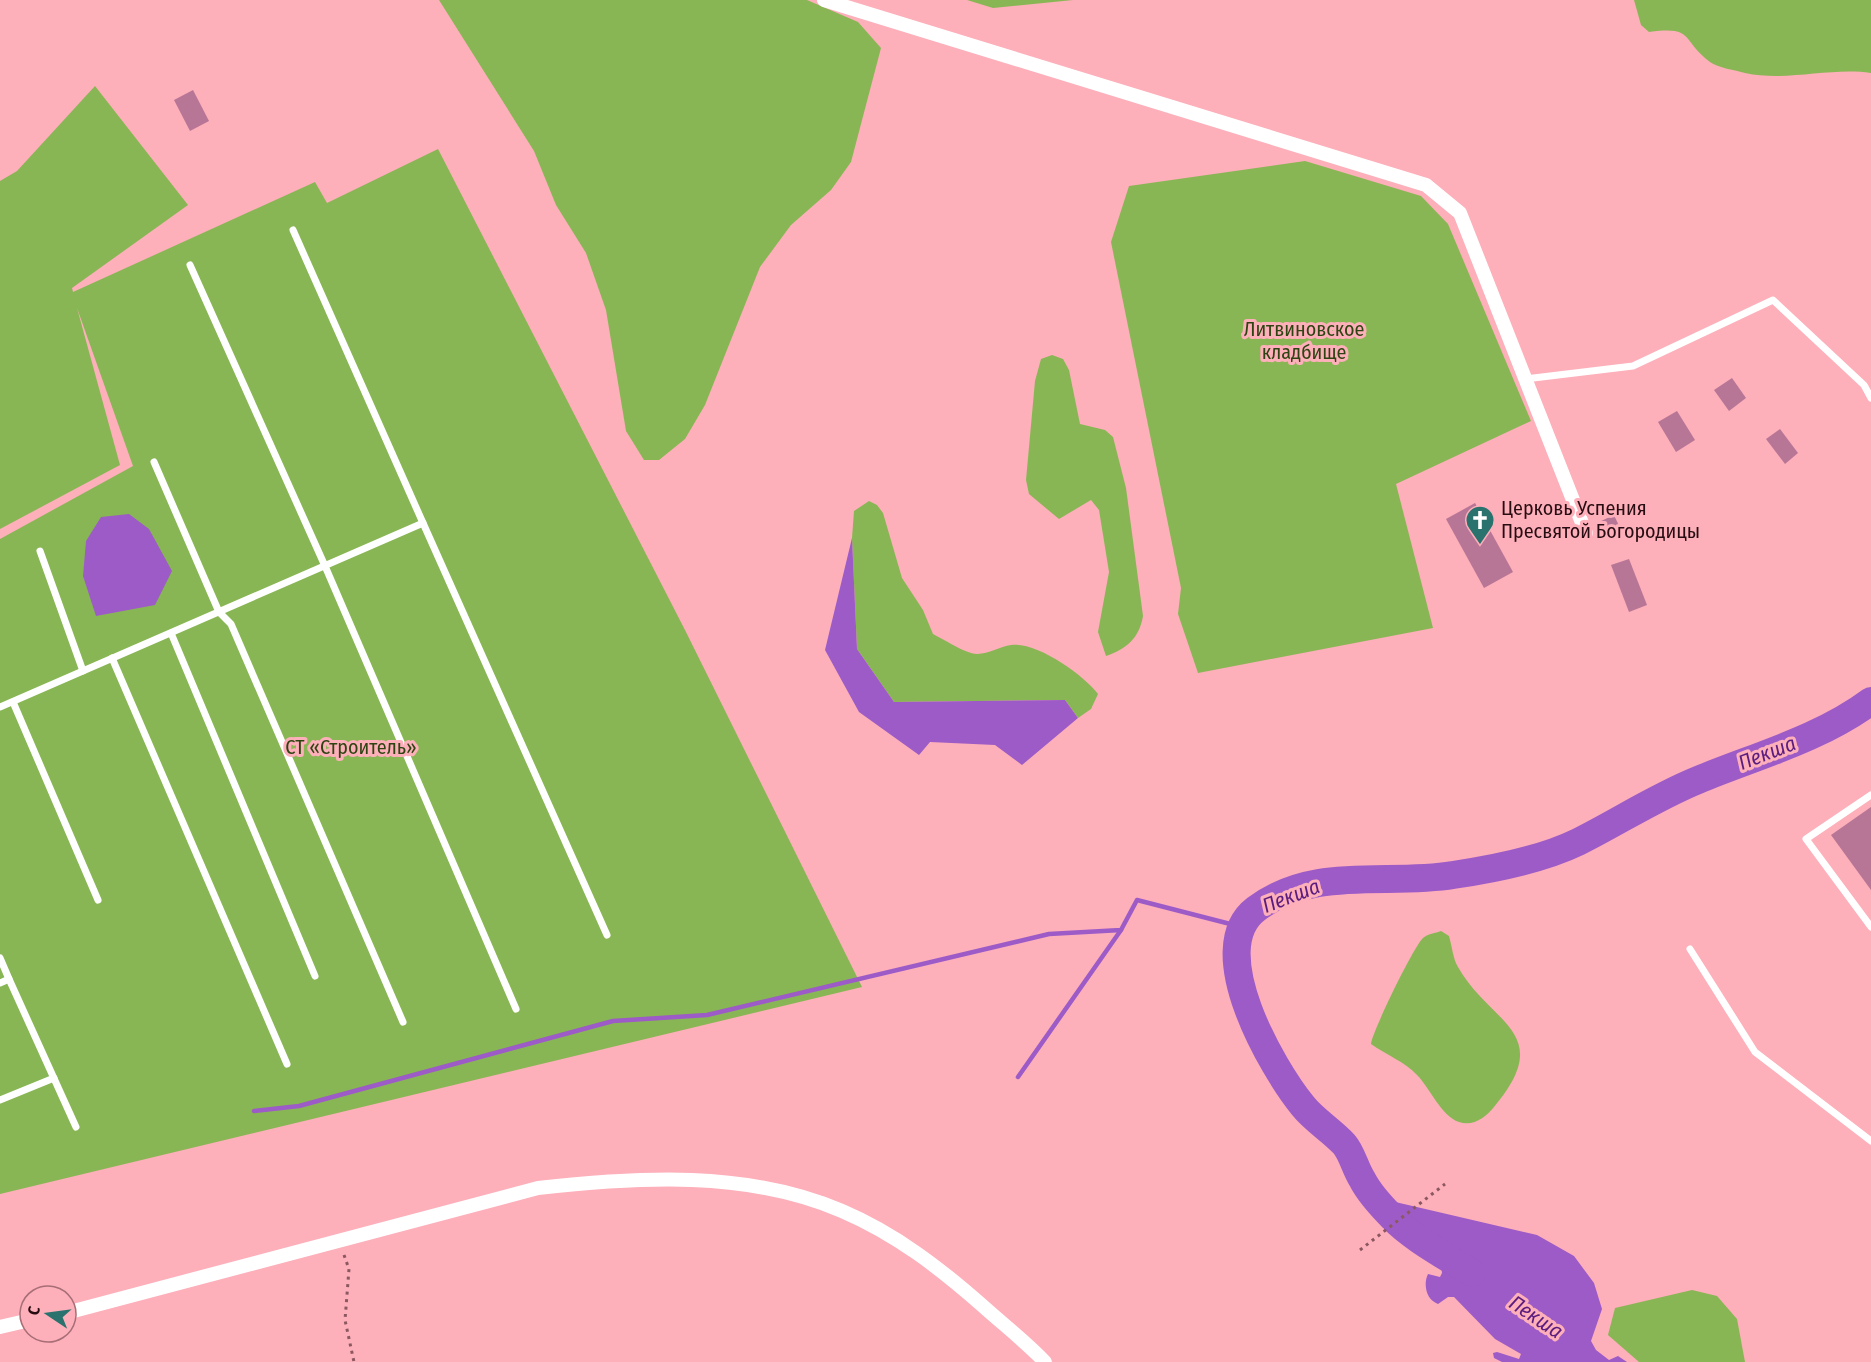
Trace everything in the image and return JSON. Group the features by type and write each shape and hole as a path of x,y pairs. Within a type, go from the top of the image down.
{"street":[{"path":"824,0 1426,185 1460,213 1586,533"},
{"path":"78,1310 538,1188 678,1179 725,1182 779,1191 841,1210 897,1239 942,1270 1045,1362"},
{"path":"0,1327 18,1323"}],"lane":[{"path":"293,230 607,935"},
{"path":"190,265 325,566 516,1009"},
{"path":"1525,379 1633,366 1773,300 1864,385 1871,398"},
{"path":"154,462 219,612 231,624 402,1022"},
{"path":"0,707 423,523"},
{"path":"40,552 83,671"},
{"path":"171,633 315,976"},
{"path":"112,658 287,1064"},
{"path":"13,702 98,900"},
{"path":"1871,795 1806,839 1871,927"},
{"path":"1690,949 1755,1052 1871,1141"},
{"path":"0,958 76,1127"},
{"path":"0,983 9,979"},
{"path":"0,1100 54,1078"}],"path":[{"path":"1360,1250 1445,1184"},
{"path":"339,1241 349,1269 345,1320 354,1362"}],"green space":[{"path":"439,0 807,0 858,22 881,48 851,162 831,190 791,225 760,267 705,405 685,439 659,460 644,460 626,431 606,310 586,253 556,205 534,151"},
{"path":"967,0 1073,0 993,8"},
{"path":"1634,0 1871,0 1871,73 1840,72 1777,76 1745,73 1722,67 1710,62 1681,33 1649,32 1641,25"},
{"name":"СТ «Строитель»","path":"95,86 188,205 72,288 73,292 315,182 327,203 438,149 685,630 862,987 0,1194 0,539 133,466 77,308 120,465 0,529 0,181 17,171"},
{"name":"Литвиновское кладбище","path":"1305,161 1421,196 1448,224 1531,421 1396,484 1433,628 1198,673 1178,614 1181,588 1111,242 1129,186"},
{"path":"1052,355 1063,359 1069,370 1080,424 1105,430 1113,437 1126,488 1143,616 1135,637 1120,650 1106,656 1098,632 1109,572 1099,510 1091,500 1059,519 1029,494 1026,480 1035,381 1041,359"},
{"path":"869,501 877,505 883,513 902,578 923,610 933,634 976,654 1011,645 1021,645 1046,654 1071,669 1098,694 1091,709 1078,718 1065,700 894,702 857,649 852,538 854,511"},
{"path":"1441,931 1449,936 1458,967 1471,986 1512,1030 1519,1045 1519,1062 1512,1082 1487,1114 1469,1123 1453,1119 1441,1108 1412,1070 1371,1044 1386,1007 1418,944 1425,937"},
{"path":"1692,1290 1717,1296 1737,1319 1745,1362 1639,1362 1608,1335 1615,1308"}],"water":[{"path":"129,514 149,529 172,571 155,605 96,616 83,576 86,541 101,517"},
{"path":"852,538 857,649 894,702 1065,700 1078,718 1022,765 995,745 930,742 919,755 859,712 825,650"},
{"path":"1380,1191 1391,1201 1537,1235 1574,1256 1594,1283 1602,1309 1591,1341 1596,1350 1609,1360 1618,1356 1627,1362 1502,1362 1494,1358 1493,1353 1497,1352 1519,1359 1521,1354 1495,1339 1454,1297 1448,1297 1438,1304 1431,1299 1426,1287 1428,1274 1440,1277 1442,1273 1438,1241 1419,1235 1396,1237 1368,1204"}],"building":[{"path":"193,90 209,121 190,131 174,100"},
{"path":"1732,378 1746,398 1729,411 1714,390"},
{"path":"1677,411 1695,440 1676,452 1658,422"},
{"path":"1780,429 1798,453 1785,464 1766,439"},
{"name":"Церковь Успения Пресвятой Богородицы","path":"1475,503 1513,572 1484,588 1446,519"},
{"path":"1614,515 1620,528 1605,535 1599,522"},
{"path":"1629,559 1647,605 1629,612 1611,565"},
{"path":"1871,807 1871,890 1831,835"}],"waterway":[{"name":"Пекша","path":"1472,1273 1419,1240 1389,1214 1365,1184 1344,1144 1307,1111 1290,1088 1261,1038 1239,979 1237,951 1242,927 1256,909 1278,895 1302,887 1352,880 1453,875 1501,867 1549,854 1578,842 1682,787 1787,746 1831,726 1871,701"},
{"path":"254,1111 299,1106 613,1021 707,1015 1049,934 1121,930 1137,900 1242,927"},
{"path":"1018,1077 1121,930"}],"place":[{"name":"Церковь Успения Пресвятой Богородицы","path":"1480,546"}]}
